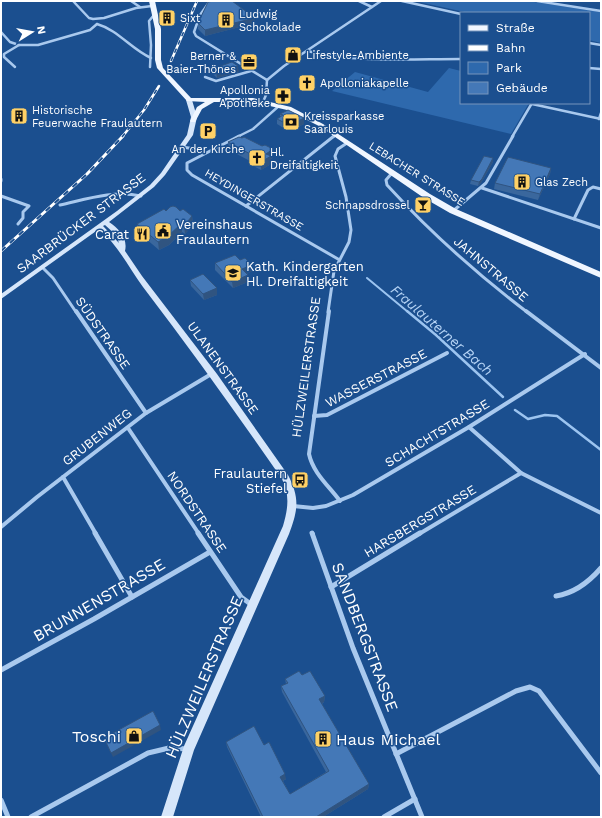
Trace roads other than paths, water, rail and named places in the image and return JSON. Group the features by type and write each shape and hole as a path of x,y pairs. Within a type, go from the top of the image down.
{"main road":[{"path":"152,3 159,40 158,62 163,73 189,100"},
{"name":"LEBACHER STRASSE","path":"189,100 263,102 280,105 304,115 453,211 601,275"},
{"path":"194,120 199,108 203,105 218,100"}],"street":[{"path":"74,1 89,18 98,19 152,3"},
{"path":"131,1 140,7"},
{"path":"210,1 204,8 194,32 198,39 267,80"},
{"path":"359,1 372,7"},
{"path":"267,80 381,1"},
{"path":"402,1 460,14"},
{"path":"537,1 601,10"},
{"path":"150,67 151,45 149,21 154,15"},
{"path":"1,32 10,42 19,45 38,45 90,30 97,24 98,19"},
{"path":"97,24 106,27 119,35 143,54 151,58"},
{"path":"590,43 601,45"},
{"path":"15,67 4,57 4,54 19,45"},
{"path":"307,51 324,56 353,59 460,59"},
{"path":"590,68 601,69"},
{"path":"205,77 216,81 251,71"},
{"path":"263,102 266,95 267,80"},
{"path":"189,100 194,120"},
{"path":"453,211 482,188 500,161 531,104"},
{"path":"536,104 600,119 601,112"},
{"path":"182,147 195,149 205,153 253,129 280,105"},
{"name":"SAARBRÜCKER STRASSE","path":"1,297 141,196 159,179 182,147 190,134 194,120"},
{"path":"246,206 336,135"},
{"name":"HÜLZWEILERSTRASSE","path":"340,501 309,460 309,446 334,271 338,259 348,245 351,229 335,156 338,149 347,143"},
{"name":"HEYDINGERSTRASSE","path":"205,153 187,163 187,170 192,175 338,259"},
{"name":"JAHNSTRASSE","path":"392,173 386,180 387,185 446,245 501,293 585,354 601,368"},
{"path":"574,219 588,190 593,187 601,189"},
{"path":"482,188 601,228"},
{"path":"60,205 118,193 133,193 141,196"},
{"path":"1,196 29,206 23,212 23,218 18,224"},
{"name":"ULANENSTRASSE","path":"102,224 117,247 122,250 139,277 214,373 285,477 291,488 293,506"},
{"name":"SÜDSTRASSE","path":"42,267 53,278 146,413"},
{"name":"WASSERSTRASSE","path":"314,416 327,415 447,353"},
{"name":"SCHACHTSTRASSE","path":"293,506 313,508 340,501 353,495 470,427 585,354"},
{"name":"GRUBENWEG","path":"1,527 146,413 181,391 214,373"},
{"path":"470,427 521,474 601,513"},
{"name":"NORDSTRASSE","path":"128,428 210,552 242,597 252,605"},
{"name":"HARSBERGSTRASSE","path":"331,586 521,474"},
{"path":"63,477 132,597"},
{"name":"HÜLZWEILERSTRASSE","path":"167,817 188,750 284,534 293,506"},
{"name":"SANDBERGSTRASSE","path":"312,533 353,648 422,817"},
{"name":"BRUNNENSTRASSE","path":"1,670 210,552"},
{"path":"556,596 565,595 583,585 601,568"},
{"path":"396,754 516,691 529,686 539,691 601,773"},
{"path":"31,817 148,753 168,748 188,750"},
{"path":"384,817 415,799"},
{"path":"1,800 8,817"}],"waterway":[{"name":"Fraulauterner Bach","path":"367,278 408,312"},
{"name":"Fraulauterner Bach","path":"407,311 436,335 503,397"},
{"name":"Fraulauterner Bach","path":"515,410 528,419 545,415 557,416 601,450"}],"railway":[{"path":"171,61 197,1"},
{"path":"122,137 144,110 159,86"},
{"path":"1,251 87,174 123,136"}],"place":[{"name":"Sixt","path":"167,18"},
{"name":"Ludwig Schokolade","path":"226,20"},
{"name":"Lifestyle-Ambiente","path":"293,55"},
{"name":"Berner & Baier-Thönes","path":"249,62"},
{"name":"Apolloniakapelle","path":"307,83"},
{"name":"Apollonia Apotheke","path":"283,96"},
{"name":"Historische Feuerwache Fraulautern","path":"19,116"},
{"name":"Kreissparkasse Saarlouis","path":"291,122"},
{"name":"An der Kirche","path":"208,131"},
{"name":"Hl. Dreifaltigkeit","path":"257,158"},
{"name":"Glas Zech","path":"522,182"},
{"name":"Schnapsdrossel","path":"423,205"},
{"name":"Vereinshaus Fraulautern","path":"163,231"},
{"name":"Carat","path":"142,234"},
{"name":"Kath. Kindergarten Hl. Dreifaltigkeit","path":"233,273"},
{"name":"Fraulautern Stiefel","path":"300,480"},
{"name":"Toschi","path":"134,736"},
{"name":"Haus Michael","path":"323,739"}]}
